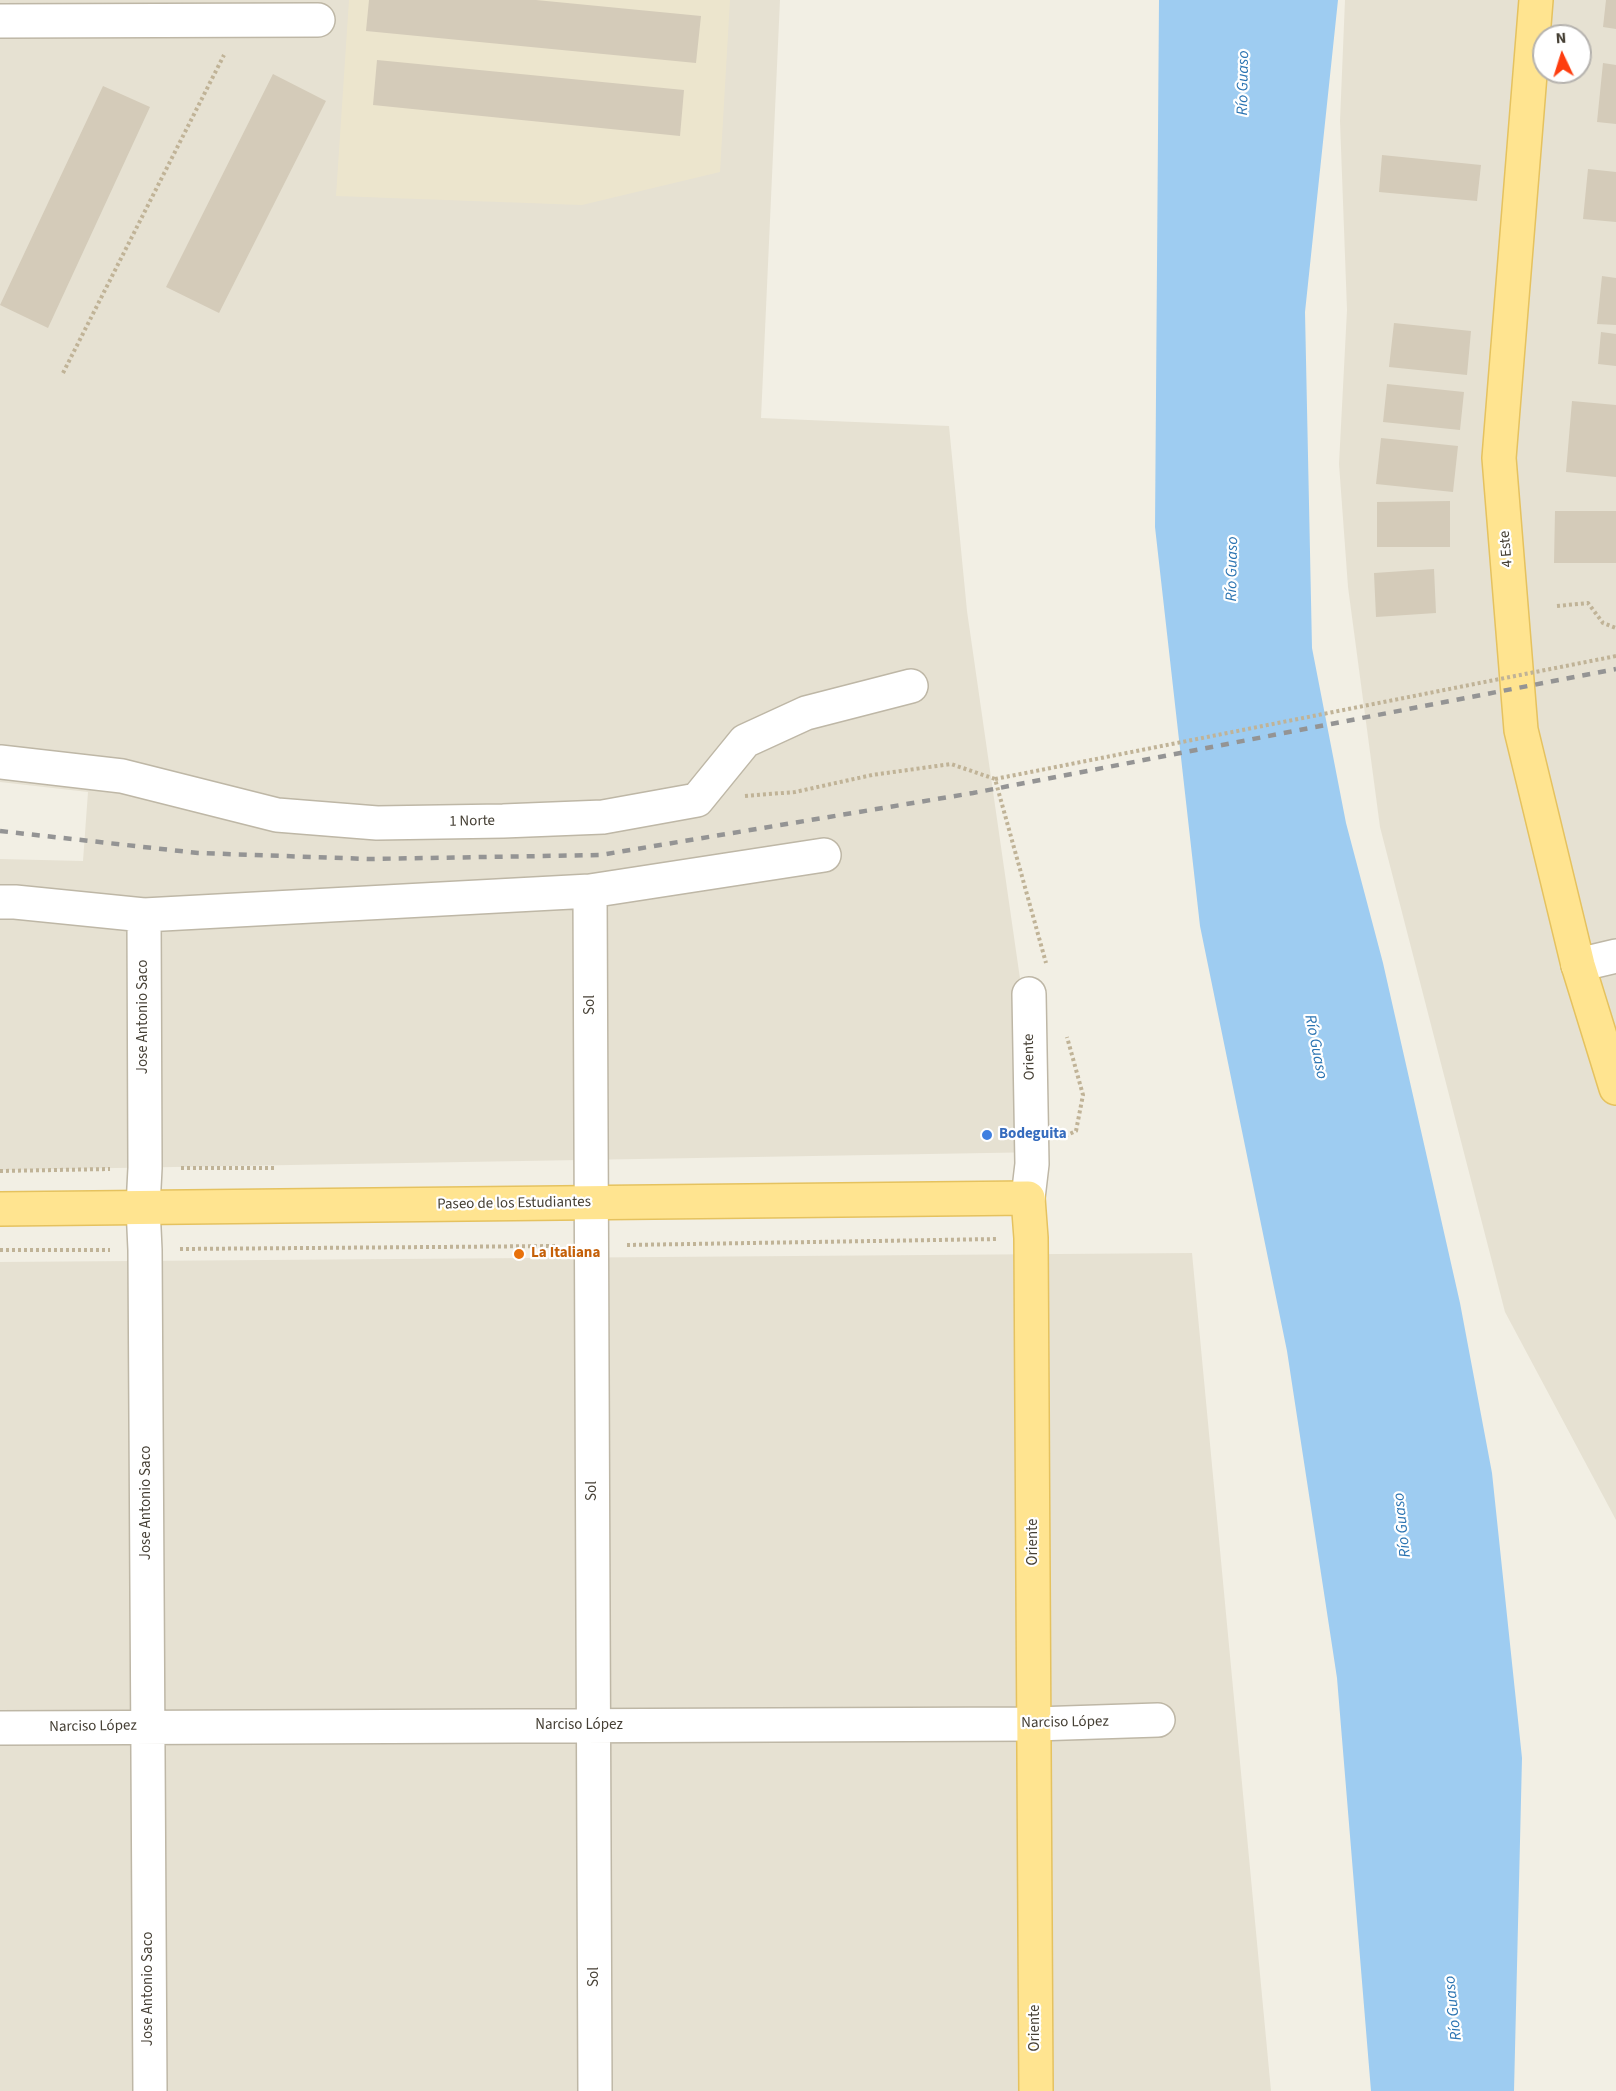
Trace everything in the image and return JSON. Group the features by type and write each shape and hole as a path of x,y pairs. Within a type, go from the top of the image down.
{"main road":[{"name":"4 Este","path":"1536,0 1499,458 1521,730 1578,965 1616,1088"},
{"name":"Paseo de los Estudiantes","path":"0,1209 1028,1198"},
{"name":"Oriente","path":"1028,1198 1031,1238 1036,2091"}],"street":[{"path":"0,21 318,20"},
{"path":"697,800 745,741 806,713 911,686"},
{"name":"1 Norte","path":"0,762 122,776 277,815 377,823 603,817 697,800"},
{"path":"0,902 144,915 590,891 824,855"},
{"name":"Sol","path":"590,891 595,2091"},
{"name":"Jose Antonio Saco","path":"144,915 145,1168 143,1207 150,2091"},
{"path":"1578,965 1616,956"},
{"name":"Oriente","path":"1028,1198 1032,1164 1029,994"},
{"name":"Narciso López","path":"0,1728 1035,1724 1158,1720"}],"path":[{"path":"63,373 241,20"},
{"path":"1557,606 1588,603 1603,623 1616,628"},
{"path":"697,800 795,792 872,775 951,764 995,779 1616,656"},
{"path":"0,1250 592,1246 1031,1238"}],"shaded area":[{"path":"0,0 780,0 761,418 949,426 967,611 1045,1152 0,1170 0,859 83,861 88,792 0,782"},
{"path":"349,0 730,0 720,172 582,205 336,196"},
{"path":"1345,0 1616,0 1616,1520 1505,1312 1380,827 1348,587 1339,464 1347,310 1340,121"},
{"path":"1192,1253 1271,2091 0,2091 0,1262"}],"water":[{"name":"Río Guaso","path":"1159,0 1338,0 1305,312 1312,648 1346,823 1383,963 1460,1303 1492,1473 1522,1758 1514,2091 1371,2091 1337,1678 1287,1351 1200,926 1155,527"}],"building":[{"path":"369,0 536,0 701,16 696,63 366,31"},
{"path":"1606,0 1616,0 1616,29 1603,27"},
{"path":"377,60 684,90 680,136 373,105"},
{"path":"1603,63 1616,65 1616,124 1597,122"},
{"path":"273,74 326,101 219,313 166,287"},
{"path":"103,86 150,107 48,328 0,305"},
{"path":"1382,155 1481,165 1477,201 1379,192"},
{"path":"1588,169 1616,172 1616,222 1583,219"},
{"path":"1602,276 1616,278 1616,325 1597,324"},
{"path":"1394,323 1471,331 1467,375 1389,367"},
{"path":"1601,332 1616,334 1616,366 1598,364"},
{"path":"1387,384 1464,392 1460,430 1383,422"},
{"path":"1572,401 1616,405 1616,477 1566,472"},
{"path":"1381,438 1458,446 1453,492 1376,484"},
{"path":"1450,501 1450,547 1377,547 1377,502"},
{"path":"1555,511 1616,511 1616,563 1554,563"},
{"path":"1434,569 1436,613 1376,617 1374,573"}],"railway":[{"path":"0,831 198,853 369,859 600,855 973,793 1616,669"}],"place":[{"name":"Bodeguita","path":"987,1135"},
{"name":"La Italiana","path":"519,1254"}]}
